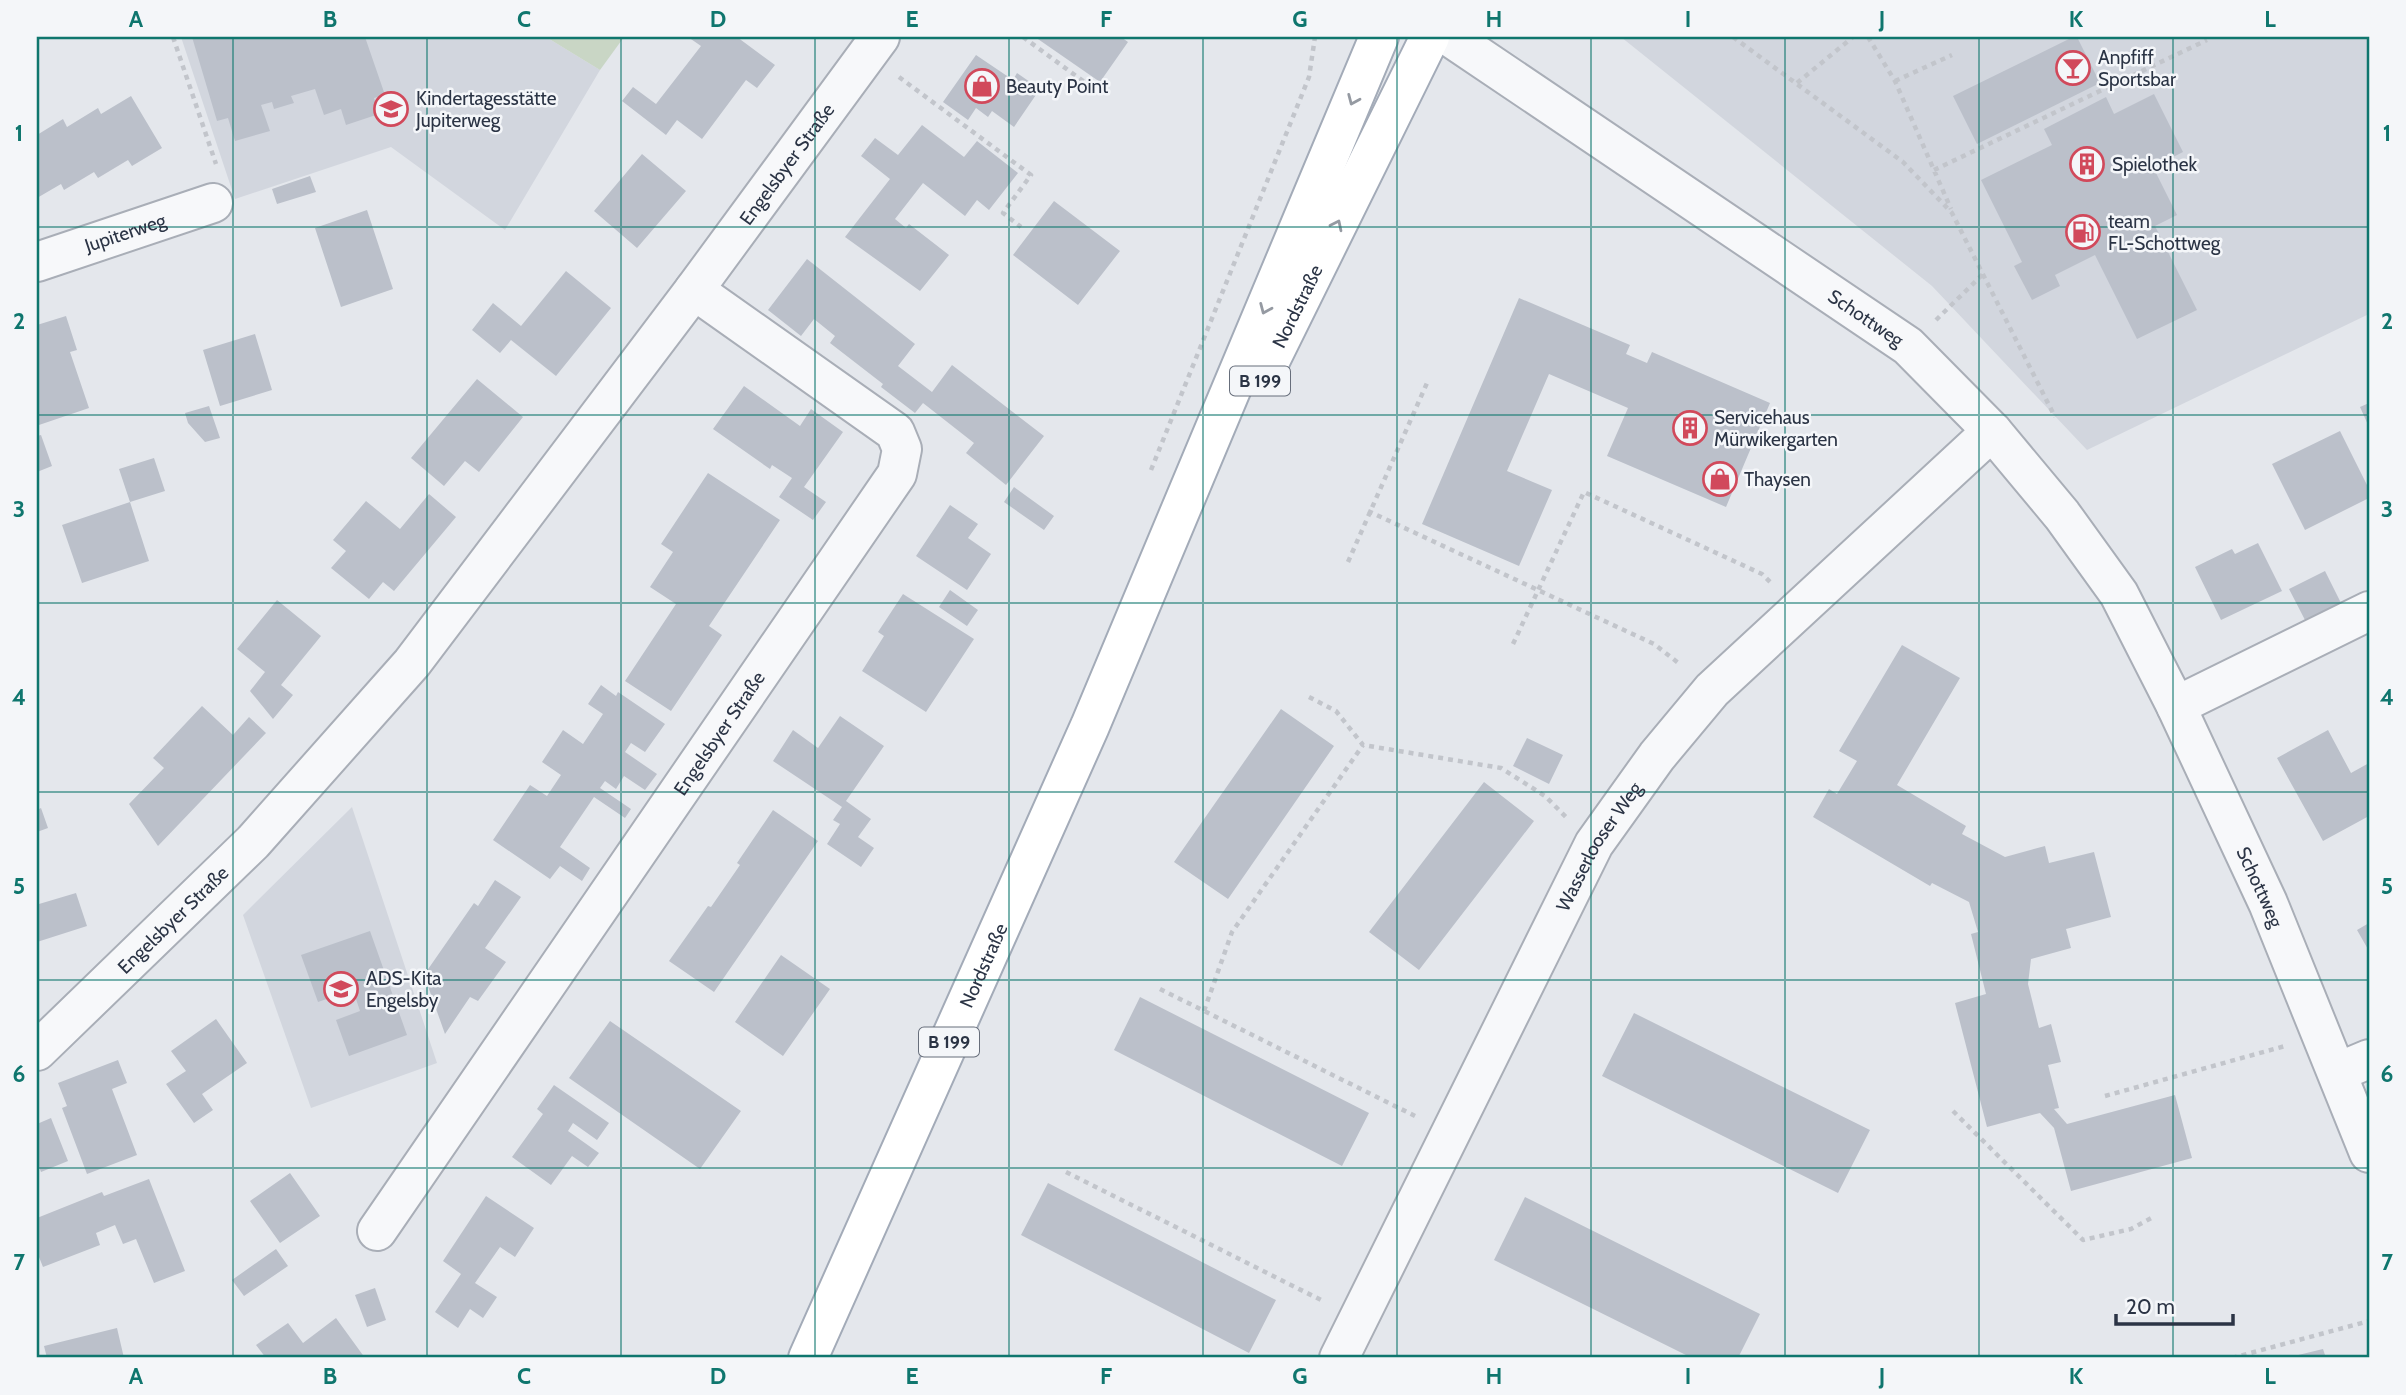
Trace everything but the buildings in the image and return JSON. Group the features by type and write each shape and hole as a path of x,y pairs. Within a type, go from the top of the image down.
{"main road":[{"name":"Nordstraße","path":"808,1358 1090,726 1380,37"},
{"name":"Nordstraße","path":"1090,726 1430,37"}],"street":[{"name":"Schottweg","path":"1450,37 1908,346 1992,431 2062,515 2119,594 2176,706 2268,903 2323,1036 2354,1066 2369,1153"},
{"name":"Engelsbyer Straße","path":"37,1051 253,842 412,663 694,290 874,45"},
{"name":"Jupiterweg","path":"37,262 213,203"},
{"name":"Engelsbyer Straße","path":"377,1231 897,474 902,449 895,432 694,290"},
{"name":"Wasserlooser Weg","path":"1339,1358 1594,844 1657,756 1712,690 1992,431"},
{"path":"2176,706 2369,611"}],"path":[{"path":"173,37 223,185 213,203"},
{"path":"1023,37 1087,84"},
{"path":"1309,77 1315,37"},
{"path":"1733,37 1903,162 1952,213"},
{"path":"1797,83 1853,37"},
{"path":"1868,37 1895,81 1952,213 2055,417"},
{"path":"1934,170 2207,40"},
{"path":"874,45 1031,175 1003,213 1021,227"},
{"path":"1895,81 1952,55"},
{"path":"1908,346 1983,274"},
{"path":"1348,562 1368,511 1427,383"},
{"path":"1513,644 1584,492 1762,574 1799,609"},
{"path":"1368,511 1654,644 1712,690"},
{"path":"1309,697 1336,711 1363,746 1501,768 1545,796 1594,844"},
{"path":"1204,1011 1232,932 1363,746"},
{"path":"1160,989 1450,1134"},
{"path":"2105,1096 2323,1036"},
{"path":"1953,1111 2083,1240 2131,1229 2155,1216"},
{"path":"1066,1172 1358,1318"},
{"path":"2232,1358 2369,1321"}],"shaded area":[{"name":"Kindertagesstätte Jupiterweg","path":"181,37 546,37 600,70 505,230 391,147 235,199"},
{"path":"1621,37 2369,37 2369,314 2087,450 1932,286"},
{"name":"ADS-Kita Engelsby","path":"352,807 437,1063 311,1108 243,915"}],"green space":[{"path":"546,37 624,37 600,70"}],"place":[{"name":"Anpfiff Sportsbar","path":"2073,68"},
{"name":"Beauty Point","path":"982,86"},
{"name":"Kindertagesstätte Jupiterweg","path":"391,109"},
{"name":"Spielothek","path":"2087,164"},
{"name":"team FL-Schottweg","path":"2083,232"},
{"name":"Servicehaus Mürwikergarten","path":"1690,428"},
{"name":"Thaysen","path":"1720,479"},
{"name":"ADS-Kita Engelsby","path":"341,989"}]}
